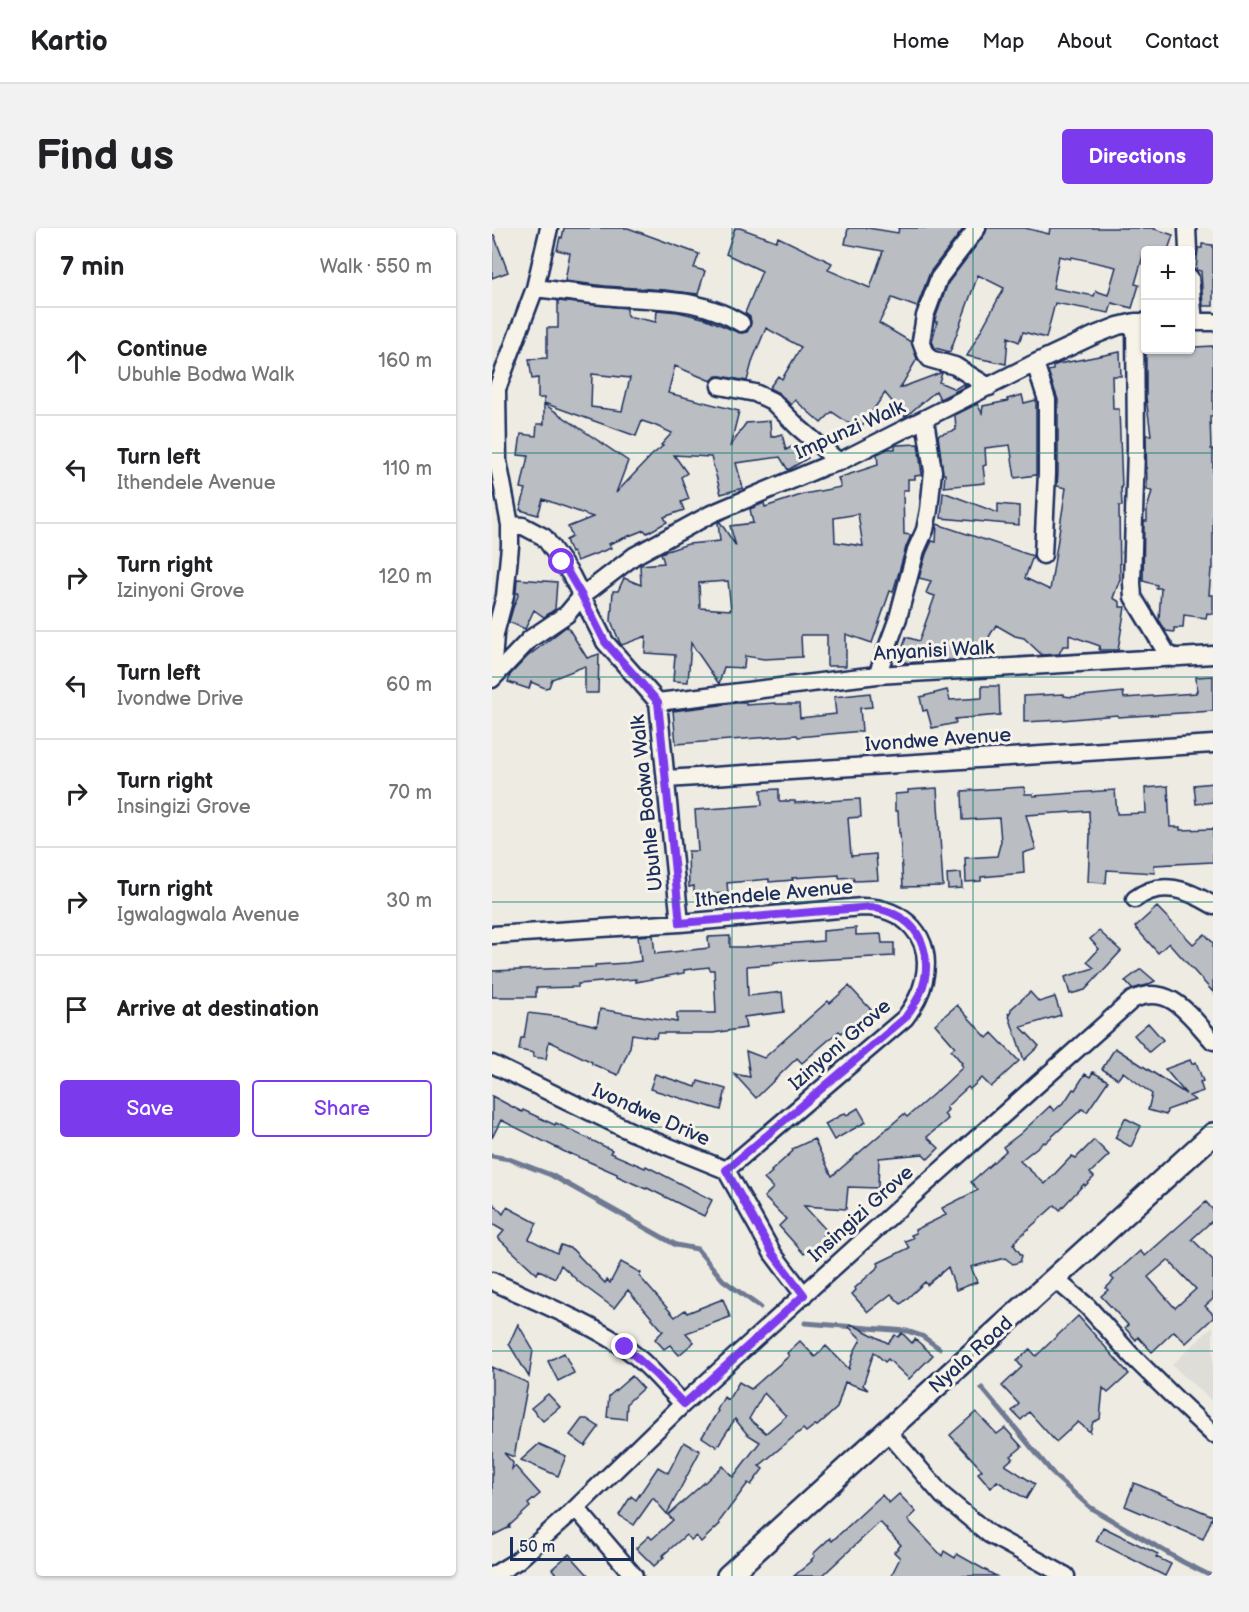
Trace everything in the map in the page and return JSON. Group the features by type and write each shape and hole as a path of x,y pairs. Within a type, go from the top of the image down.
{"street":[{"path":"492,678 498,595 510,546 510,525 498,461 494,388 535,288 549,228"},
{"path":"977,228 939,278 925,316 921,341 930,359 955,366 989,387"},
{"path":"1187,228 1188,246"},
{"path":"535,288 691,303 730,316 741,323"},
{"path":"1140,322 1133,597 1166,652 1174,658"},
{"name":"Impunzi Walk","path":"492,678 530,639 567,614 582,596 633,556 711,514 839,462 1035,363 1118,326 1140,322"},
{"path":"1195,322 1213,322"},
{"path":"1035,363 1047,400 1047,473 1043,555"},
{"path":"720,386 755,393 772,401 839,462"},
{"path":"877,675 898,618 929,510 933,471 925,420"},
{"name":"Ubuhle Bodwa Walk","path":"510,525 524,526 544,537 582,596 605,642 658,702 680,923"},
{"name":"Anyanisi Walk","path":"658,702 877,675 1213,655"},
{"name":"Ivondwe Avenue","path":"666,779 1213,744"},
{"path":"1135,899 1147,891 1165,888 1196,896 1213,905"},
{"name":"Ithendele Avenue","path":"492,935 680,923 872,907 894,914 911,926"},
{"name":"Izinyoni Grove","path":"726,1170 905,1018 921,992 926,967 921,938 911,926"},
{"name":"Insingizi Grove","path":"492,1576 517,1561 576,1508 684,1404 1132,1000 1155,994 1165,996 1174,1001 1213,1041"},
{"name":"Ivondwe Drive","path":"492,1065 632,1132 726,1170 773,1254 804,1295"},
{"name":"Nyala Road","path":"728,1576 1213,1134"},
{"path":"1054,1279 1088,1307 1131,1355 1213,1434"},
{"path":"492,1281 582,1323 625,1347 684,1404"},
{"path":"887,1431 942,1496 989,1534 1066,1576"},
{"path":"576,1508 634,1576"}],"shaded area":[{"path":"1213,1326 1213,1402 1172,1365"}],"building":[{"path":"564,228 628,228 699,254 694,268 705,271 698,294 565,281 570,253 557,250"},
{"path":"735,228 740,228 776,241 778,237 832,263 828,270 870,288 883,251 845,244 848,228 868,228 898,233 899,228 964,228 930,272 917,307 892,298 879,323 911,342 917,359 900,388 940,373 942,373 939,382 955,389 963,384 966,386 940,399 936,391 905,417 885,393 859,430 832,412 821,423 795,400 791,405 779,393 769,388 778,376 782,379 801,347 766,328 747,381 716,376 711,381 675,366 668,393 739,411 730,447 746,423 770,421 771,437 782,434 786,450 798,443 808,458 788,470 780,457 736,463 743,488 721,494 711,457 674,455 687,473 681,477 689,499 681,502 684,510 664,517 667,522 647,533 644,530 609,544 611,548 577,561 566,540 572,537 568,527 593,517 543,499 538,515 520,510 526,489 521,488 528,456 518,455 521,434 536,436 537,424 544,424 544,404 628,461 616,493 663,446 661,445 672,433 642,421 636,436 544,403 544,398 538,398 538,378 532,379 529,359 547,358 547,328 558,328 558,301 627,308 627,316 656,322 657,310 678,312 707,319 737,332 747,332 751,322 750,317 745,313 762,271 726,254","holes":["592,374 630,378 622,411 591,407"]},
{"path":"987,228 1025,228 1049,234 1050,228 1152,228 1173,235 1169,246 1141,246 1141,263 1135,284 1139,285 1132,308 1112,303 1109,313 1055,303 1046,338 1023,332 1019,342 1008,337 1006,364 967,356 1004,288 978,275 950,352 935,348 932,341 937,322 935,319 948,283 985,234","holes":["1059,256 1071,259 1072,257 1116,267 1108,295 1096,291 1094,296 1053,288"]},
{"path":"494,235 508,272 492,278 492,236"},
{"path":"1202,244 1213,245 1213,306 1203,306 1201,271 1196,270 1198,248 1202,248"},
{"path":"1213,346 1213,416 1210,416 1211,449 1213,449 1213,569 1211,569 1209,595 1213,595 1213,614 1207,613 1206,618 1184,615 1183,628 1174,628 1174,632 1166,631 1159,620 1161,588 1156,588 1157,585 1143,581 1144,521 1147,521 1147,509 1152,491 1147,490 1146,435 1151,435 1146,397 1146,354 1195,354 1195,347"},
{"path":"1120,352 1121,376 1112,376 1113,409 1119,409 1122,488 1122,506 1119,506 1120,579 1113,598 1120,602 1120,607 1125,607 1118,650 1099,650 1100,646 1069,635 1069,646 1063,646 1059,654 1042,655 1024,638 1015,636 996,625 983,647 979,645 975,652 960,644 954,660 939,661 924,656 921,662 908,663 899,660 906,637 919,641 935,596 926,593 931,581 919,578 932,541 936,542 937,524 1033,556 1025,578 1050,590 1066,488 1057,486 1058,400 1048,371 1053,370 1053,366 1058,364"},
{"path":"1022,395 1024,403 1036,400 1036,475 1015,478 1010,445 985,448 986,465 983,466 985,483 944,487 945,474 943,474 938,435 956,430 955,415 977,404 982,413 983,406 1008,401 1007,399"},
{"path":"918,444 922,475 915,476 915,479 908,479 908,490 903,490 904,534 911,535 893,592 890,591 872,643 846,634 846,666 827,666 827,635 801,635 802,657 764,659 745,656 744,668 724,667 719,684 691,643 688,682 673,681 675,655 645,653 646,636 622,645 620,643 611,621 613,591 618,591 624,578 641,585 640,565 664,563 661,553 688,544 720,541 718,522 736,546 730,526 753,523 750,509 764,503 765,507 804,494 841,487 838,478 878,465 877,454 888,449 895,449 897,445","holes":["858,514 863,546 835,542 834,518","728,581 731,610 700,608 699,583"]},
{"path":"943,492 998,513 998,504 1019,506 1019,525 941,518"},
{"path":"517,579 557,582 555,609 544,617 534,610 525,629 509,622 519,593 516,593"},
{"path":"567,626 587,658 599,654 598,693 585,693 585,666 552,679 549,687 545,688 531,682 529,689 508,682 510,675 527,657"},
{"path":"1213,676 1213,711 1024,722 1024,696 1064,694 1064,696 1072,697 1123,692 1124,698 1196,693 1196,677"},
{"path":"982,686 999,686 1000,715 955,719 956,723 932,728 927,710 923,711 920,697 947,690 950,700 982,698"},
{"path":"870,693 872,707 860,708 862,731 676,744 673,711 736,703 746,703 746,705 799,704 800,718 836,714 834,697"},
{"path":"1213,783 1213,802 1196,804 1194,785"},
{"path":"1168,786 1170,827 1180,827 1180,830 1213,829 1213,862 1154,865 1155,873 1107,870 1106,883 1088,882 1089,811 1026,815 1036,849 1023,853 1024,873 981,877 981,881 966,882 965,858 997,856 1001,841 999,818 963,820 962,791 1024,787 1025,794 1033,794 1033,796 1115,790 1117,814 1146,813 1145,788"},
{"path":"937,788 943,886 903,887 895,794 908,793 908,790"},
{"path":"779,789 779,801 795,801 795,803 860,799 861,817 848,818 851,856 876,854 878,880 854,881 853,877 839,878 839,875 769,882 769,879 727,883 728,893 694,895 694,886 689,887 688,851 698,851 695,810 762,805 761,790"},
{"path":"961,873 962,888 948,889 947,874"},
{"path":"1157,907 1193,944 1205,934 1213,943 1213,992 1169,943 1158,953 1135,927"},
{"path":"856,928 856,935 881,934 882,943 894,943 894,956 774,962 774,964 747,966 748,996 782,992 784,1012 744,1017 746,1028 713,1033 657,1033 656,1038 632,1034 630,1047 618,1075 549,1041 546,1059 533,1057 534,1053 519,1050 521,1038 524,1038 528,1013 561,1017 597,1026 600,1009 677,1022 677,1013 716,1013 714,970 710,970 709,967 684,970 684,973 636,982 636,979 578,984 578,987 536,988 536,997 492,997 492,971 595,967 595,965 641,961 638,936 653,935 655,954 709,948 708,937 730,936 730,947 746,947 823,941 823,931"},
{"path":"1099,931 1121,951 1085,990 1070,994 1065,977 1094,968 1087,962 1099,949 1090,939"},
{"path":"1141,969 1155,981 1132,989 1125,981"},
{"path":"849,986 875,1014 855,1026 852,1023 841,1033 839,1031 802,1063 797,1058 756,1098 734,1074 750,1077 746,1051 764,1058 828,1001 830,1003"},
{"path":"1030,992 1039,1002 1055,997 1061,1015 1021,1027 1039,1046 1024,1060 1008,1013 1010,1015 1011,1009"},
{"path":"957,1005 987,1038 992,1033 1019,1061 991,1087 982,1078 946,1107 948,1110 944,1114 948,1119 927,1137 939,1148 928,1159 923,1154 879,1158 878,1188 848,1187 846,1209 804,1206 827,1231 823,1235 827,1240 814,1251 811,1248 804,1254 779,1226 786,1219 764,1197 773,1188 764,1179 793,1151 792,1149 814,1139 832,1176 904,1114 907,1117 945,1084 963,1067 951,1050 955,1047 935,1024"},
{"path":"1148,1023 1163,1040 1149,1052 1134,1035"},
{"path":"1115,1048 1186,1094 1165,1069 1190,1060 1192,1064 1196,1062 1203,1081 1200,1082 1203,1091 1189,1096 1195,1100 1167,1110 1166,1115 1148,1110 1152,1094 1123,1072 1118,1079 1102,1069"},
{"path":"1093,1072 1108,1081 1087,1112 1082,1109 1045,1143 1020,1161 1045,1184 1072,1156 1076,1158 1094,1140 1109,1155 1090,1173 1094,1177 1085,1186 1084,1184 1060,1210 1055,1205 1014,1242 1013,1244 1022,1256 1020,1262 1013,1264 1005,1258 971,1267 977,1282 956,1290 948,1267 927,1285 925,1282 901,1304 891,1294 868,1312 852,1294 855,1288 879,1266 878,1263 909,1248 905,1241 913,1238 911,1235 916,1233 915,1230 946,1215 942,1208 978,1190 971,1182 1006,1151 1003,1147 1050,1106 1054,1111 1066,1100 1073,1089 1075,1090 1085,1074 1090,1077"},
{"path":"655,1074 696,1087 698,1081 726,1089 721,1110 650,1089"},
{"path":"492,1096 522,1112 523,1110 555,1125 556,1123 612,1150 610,1153 645,1168 646,1166 712,1200 704,1216 501,1120 492,1138"},
{"path":"858,1108 866,1122 834,1140 825,1124"},
{"path":"1125,1118 1141,1126 1131,1147 1115,1138"},
{"path":"492,1202 503,1214 507,1207 537,1223 529,1239 557,1253 561,1245 572,1249 605,1283 607,1280 610,1283 621,1262 641,1273 639,1276 675,1317 685,1310 687,1313 723,1299 730,1317 686,1333 694,1342 679,1355 670,1345 664,1349 655,1339 663,1331 628,1290 614,1308 580,1283 561,1265 555,1278 539,1270 537,1274 498,1238 504,1231 492,1224"},
{"path":"1206,1202 1213,1210 1213,1220 1192,1239 1213,1260 1213,1299 1205,1306 1213,1314 1213,1318 1186,1343 1174,1331 1152,1352 1138,1337 1136,1340 1125,1328 1128,1325 1101,1296 1114,1280 1111,1277 1140,1251 1145,1256","holes":["1168,1260 1196,1289 1175,1308 1148,1277"]},
{"path":"1078,1316 1129,1374 1108,1393 1103,1388 1100,1419 1093,1422 1090,1432 1078,1422 1056,1442 1029,1412 1021,1420 1012,1411 1019,1404 1002,1386 1022,1367 1017,1361 1030,1349 1036,1356"},
{"path":"518,1324 533,1350 529,1377 509,1344"},
{"path":"851,1324 888,1343 895,1335 898,1337 902,1333 912,1343 915,1339 933,1355 909,1379 888,1359 885,1362 874,1352 863,1385 868,1390 845,1382 837,1408 817,1426 815,1425 806,1432 803,1429 759,1466 763,1469 751,1485 748,1483 719,1522 720,1524 701,1542 696,1536 691,1540 686,1535 654,1566 636,1548 649,1536 652,1539 673,1520 668,1515 723,1466 733,1477 760,1442 747,1434 735,1419 717,1447 702,1437 724,1397 728,1400 739,1382 751,1389 789,1356 787,1353 800,1341 815,1357 826,1346 849,1369 861,1339 849,1327","holes":["764,1393 786,1416 766,1433 749,1419"]},
{"path":"564,1353 574,1373 558,1381 548,1361"},
{"path":"492,1367 528,1383 514,1457 504,1453 513,1463 512,1469 515,1466 540,1494 528,1504 530,1507 510,1527 492,1536"},
{"path":"632,1376 643,1388 627,1403 626,1419 607,1417 609,1396"},
{"path":"548,1394 560,1407 543,1421 531,1408"},
{"path":"976,1412 997,1434 1005,1428 1022,1447 1011,1456 1013,1458 1005,1465 1035,1484 1026,1499 997,1481 991,1488 978,1473 982,1470 950,1435"},
{"path":"582,1419 587,1419 599,1427 585,1446 570,1435"},
{"path":"684,1442 700,1451 667,1514 653,1498 634,1525 619,1515 631,1496 636,1500 658,1467 668,1473"},
{"path":"539,1444 566,1456 558,1476 521,1460"},
{"path":"1134,1483 1213,1516 1203,1539 1125,1506"},
{"path":"899,1494 916,1512 908,1520 942,1556 944,1551 955,1558 957,1554 996,1576 891,1576 900,1558 894,1552 901,1545 880,1522 822,1576 794,1576 812,1561 815,1556 813,1554 830,1538 832,1541 882,1495 889,1503"},
{"path":"1103,1527 1158,1554 1156,1557 1171,1564 1165,1576 1096,1541"},
{"path":"569,1554 589,1576 558,1576 552,1569"}],"waterway":[{"path":"492,1156 509,1159 551,1175 676,1245 697,1249 723,1280 760,1307"},
{"path":"805,1323 907,1331 922,1336 939,1348"},
{"path":"982,1388 1056,1477 1091,1508 1211,1576"}],"route":[{"path":"562,562 605,642 658,702 680,923 872,907 902,918 921,938 925,951 926,967 921,992 905,1018 726,1170 773,1254 804,1295 684,1404 625,1347"}]}
